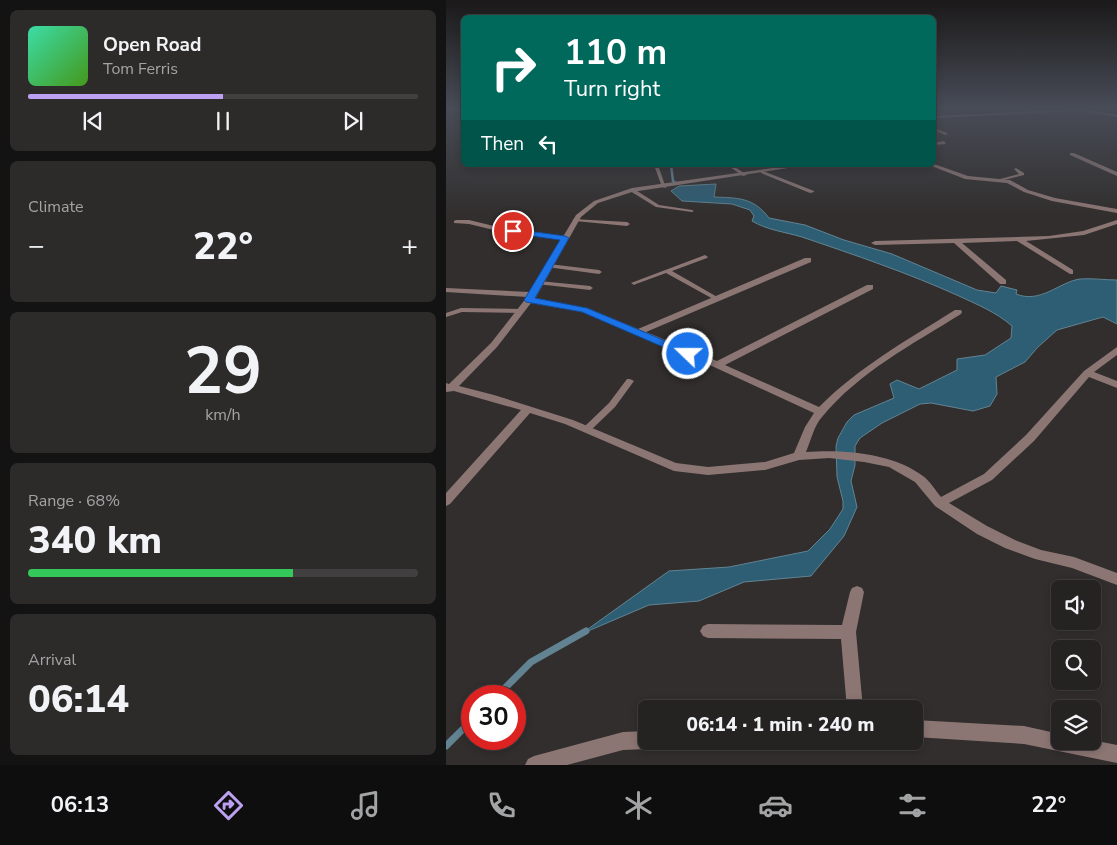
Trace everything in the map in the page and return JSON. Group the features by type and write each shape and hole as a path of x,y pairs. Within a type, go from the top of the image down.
{"street":[{"path":"1072,154 1117,174"},
{"path":"936,166 967,178 1013,182 1026,191 1054,200 1117,211"},
{"path":"448,388 494,345 531,298 575,220 596,202 632,190 664,187 792,167"},
{"path":"875,243 1018,239 1080,234 1102,229 1117,222"},
{"path":"1018,239 1070,272"},
{"path":"954,240 1003,282"},
{"path":"637,333 808,260"},
{"path":"717,365 870,287"},
{"path":"446,290 531,298 584,310 717,365 821,412"},
{"path":"799,456 810,427 821,412 855,379 958,312"},
{"path":"939,503 988,477 1030,438 1086,373 1117,350"},
{"path":"1086,373 1117,385"},
{"path":"448,388 528,409 587,430 674,467 708,471 765,466 799,456 829,454 864,458 892,464 919,479 939,503 982,530 1010,544 1117,579"},
{"path":"446,502 528,409"},
{"path":"855,700 848,632 857,592"},
{"path":"708,631 848,632"},
{"path":"923,729 1024,735 1117,754"},
{"path":"534,765 623,741 638,740"}],"lane":[{"path":"657,167 664,187"},
{"path":"732,167 745,175"},
{"path":"1002,180 1022,174 1016,169"},
{"path":"763,172 812,192"},
{"path":"632,190 658,206 692,211"},
{"path":"575,220 627,224"},
{"path":"456,222 469,222 498,229 565,238"},
{"path":"634,283 704,257"},
{"path":"549,266 599,272"},
{"path":"667,271 717,299"},
{"path":"539,283 590,288"},
{"path":"446,315 460,310 520,311"},
{"path":"587,430 612,405 630,381"}],"water":[{"path":"716,184 714,197 751,202 769,218 805,225 844,240 892,254 977,290 996,293 1001,286 1017,290 1016,294 1034,296 1080,279 1117,280 1117,324 1103,317 1057,330 1025,362 996,377 997,394 990,406 973,411 931,403 920,404 882,423 860,438 855,446 855,465 851,481 857,507 844,536 811,576 744,582 699,601 649,605 581,634 669,571 729,567 808,551 830,529 843,509 837,477 836,446 838,438 847,422 854,415 894,398 890,384 897,380 919,389 957,370 957,359 985,355 1011,338 1012,326 1006,321 987,309 959,296 901,272 842,251 802,237 764,227 752,221 754,216 750,210 732,204 682,201 671,191 679,186"}],"waterway":[{"path":"671,167 673,181 676,183"},
{"path":"508,685 531,662 586,631"},
{"path":"446,746 461,731"}],"route":[{"path":"513,231 565,238 529,300 584,310 688,354"}]}
